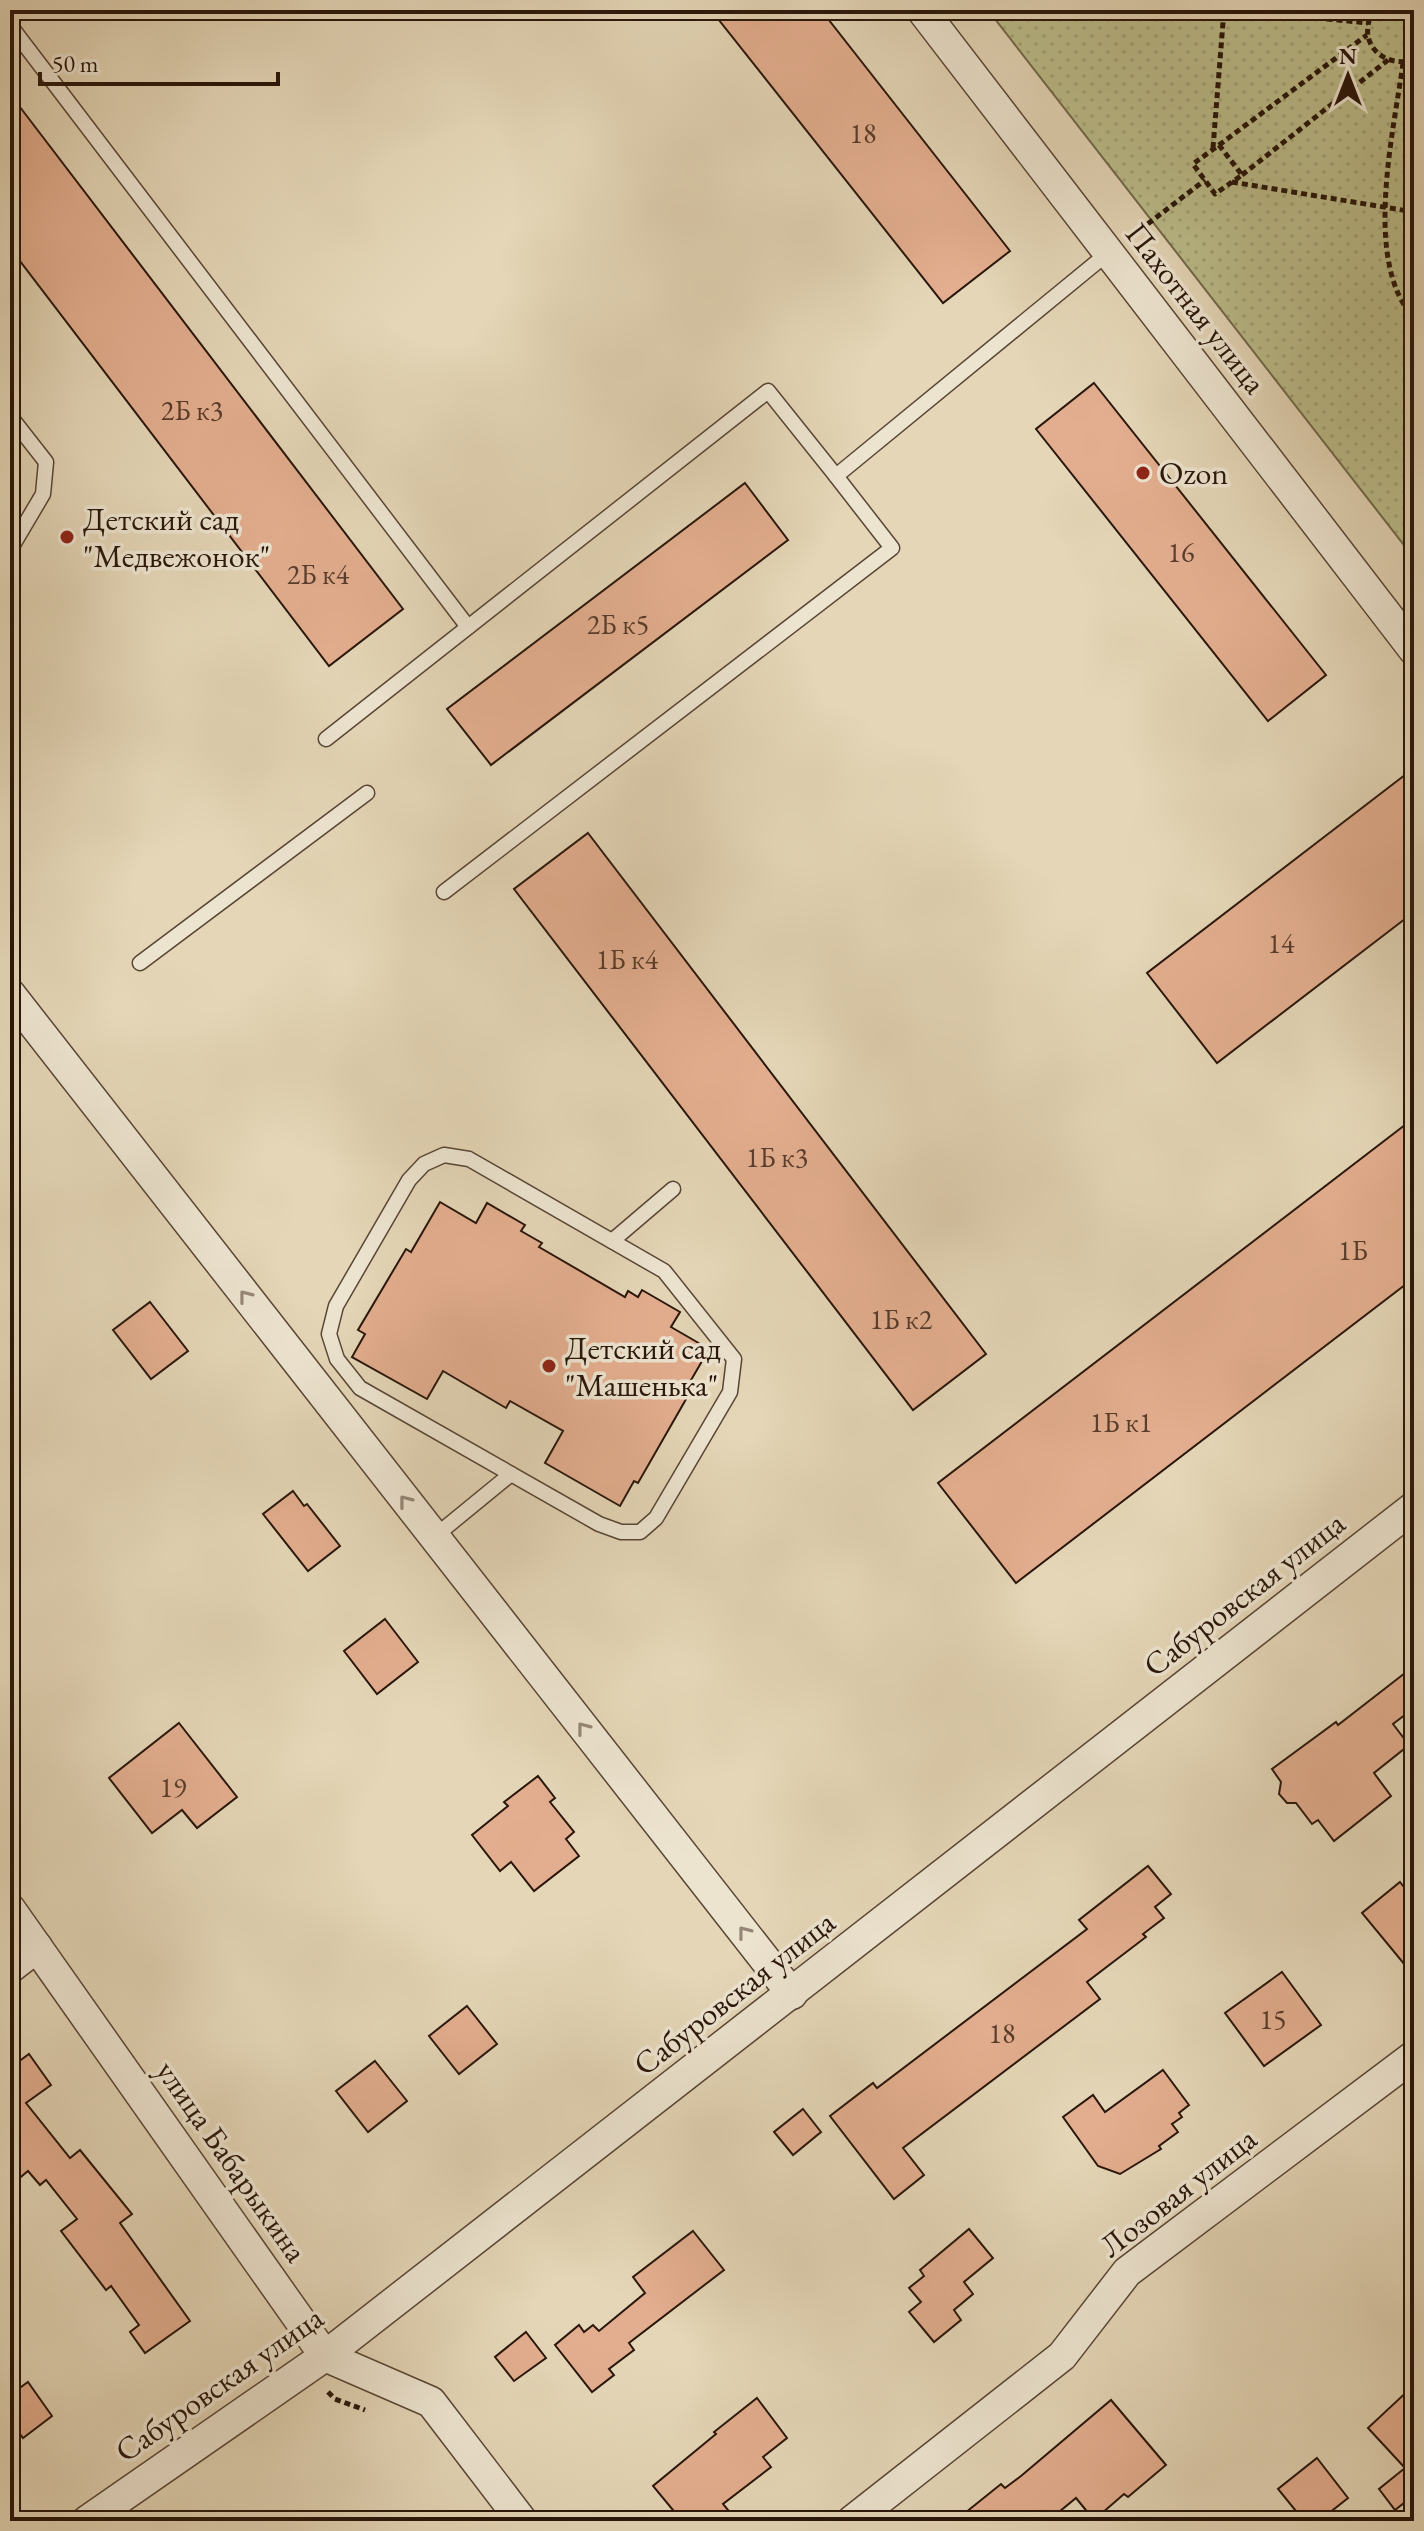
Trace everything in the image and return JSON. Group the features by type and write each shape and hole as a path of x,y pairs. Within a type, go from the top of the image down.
{"street":[{"name":"Пахотная улица","path":"922,10 1414,650"},
{"path":"10,994 792,1994"},
{"name":"Сабуровская улица","path":"87,2521 315,2362 792,1994 1414,1507"},
{"name":"улица Бабарыкина","path":"10,1909 315,2362"},
{"path":"10,1968 37,1947"},
{"name":"Лозовая улица","path":"852,2521 1062,2356 1127,2272 1414,2056"},
{"path":"315,2362 431,2402 522,2521"}],"lane":[{"path":"10,30 12,28 468,627"},
{"path":"836,476 1108,253"},
{"path":"326,739 768,391 892,548 444,892"},
{"path":"10,416 46,462 43,494 10,550"},
{"path":"140,963 367,793"},
{"path":"444,1155 469,1159 664,1271 734,1359 730,1392 656,1518 640,1532 621,1532 599,1524 511,1474 360,1388 337,1359 329,1334 336,1306 409,1180 424,1164 444,1155"},
{"path":"612,1241 673,1189"},
{"path":"433,1537 511,1474"}],"path":[{"path":"1213,149 1224,10"},
{"path":"1237,10 1368,23"},
{"path":"1374,10 1367,35 1376,53 1403,63 1414,60"},
{"path":"1367,35 1193,164 1215,194 1388,60"},
{"path":"1403,63 1384,207 1387,257 1403,300 1414,318"},
{"path":"1219,145 1242,175"},
{"path":"1108,253 1205,180"},
{"path":"1232,182 1414,212"},
{"path":"1403,300 1414,301"},
{"path":"315,2362 335,2399 374,2414"}],"green space":[{"path":"988,10 1414,10 1414,558"}],"building":[{"path":"711,10 821,10 1010,251 943,303"},
{"path":"10,94 403,609 329,666 10,248"},
{"path":"1094,383 1326,675 1268,721 1036,429"},
{"path":"745,483 788,540 491,765 447,709"},
{"path":"1414,768 1414,912 1217,1063 1147,973"},
{"path":"588,833 986,1354 913,1410 514,889"},
{"path":"1414,1118 1414,1278 1016,1583 938,1483"},
{"path":"440,1202 476,1223 487,1203 525,1225 521,1231 542,1243 539,1247 625,1297 628,1291 638,1297 642,1290 680,1312 671,1327 709,1349 687,1387 691,1389 685,1401 638,1483 634,1481 620,1506 545,1463 563,1431 510,1401 506,1408 443,1371 427,1399 352,1357 365,1334 358,1330 406,1249 411,1252"},
{"path":"150,1302 188,1351 151,1379 113,1330"},
{"path":"293,1491 340,1546 308,1571 263,1514"},
{"path":"385,1619 418,1662 377,1694 344,1651"},
{"path":"1414,1666 1414,1708 1393,1724 1409,1745 1374,1773 1391,1796 1334,1841 1318,1820 1312,1824 1296,1803 1287,1803 1279,1794 1281,1782 1272,1769 1336,1722 1338,1725"},
{"path":"179,1723 237,1797 197,1828 182,1810 152,1833 109,1778"},
{"path":"538,1776 555,1798 550,1802 574,1832 566,1839 579,1856 534,1891 511,1862 500,1871 472,1835 508,1806 504,1802"},
{"path":"1148,1866 1171,1894 1155,1907 1164,1918 1143,1934 1146,1937 1087,1982 1100,1999 903,2148 924,2175 894,2199 830,2116 873,2083 877,2088 1087,1929 1079,1920"},
{"path":"1400,1882 1414,1900 1414,1976 1362,1913"},
{"path":"1282,1972 1321,2025 1264,2066 1225,2013"},
{"path":"467,2006 497,2044 459,2074 429,2036"},
{"path":"29,2054 51,2085 26,2103 70,2158 80,2150 132,2214 120,2223 190,2321 145,2353 130,2332 139,2325 111,2286 106,2290 61,2231 77,2219 46,2180 40,2185 28,2171 10,2186 10,2068"},
{"path":"375,2061 407,2101 368,2132 336,2091"},
{"path":"1163,2070 1189,2105 1179,2113 1182,2117 1172,2124 1178,2132 1159,2146 1161,2149 1120,2174 1098,2166 1063,2117 1093,2095 1105,2112"},
{"path":"803,2109 821,2132 793,2155 774,2132"},
{"path":"969,2229 993,2258 964,2282 973,2294 954,2310 961,2320 934,2342 909,2312 921,2302 909,2288 924,2276 920,2270"},
{"path":"693,2231 724,2270 629,2343 634,2350 609,2369 614,2375 592,2392 555,2345 579,2325 584,2332 593,2325 599,2331 645,2293 633,2277"},
{"path":"526,2332 546,2358 514,2381 495,2357"},
{"path":"28,2382 52,2416 23,2438 10,2421 10,2395"},
{"path":"1414,2385 1414,2495 1395,2510 1379,2489 1405,2468 1368,2428"},
{"path":"757,2398 787,2438 763,2457 771,2467 723,2504 737,2521 682,2521 653,2486"},
{"path":"1111,2400 1166,2465 1128,2497 1124,2494 1094,2520 1076,2498 1048,2521 955,2521 1001,2484 1005,2488 1021,2476"},
{"path":"1317,2458 1348,2498 1319,2521 1304,2521 1278,2489"}],"place":[{"name":"Ozon","path":"1143,473"},
{"name":"Детский сад \"Медвежонок\"","path":"67,537"},
{"name":"Детский сад \"Машенька\"","path":"549,1366"}]}
